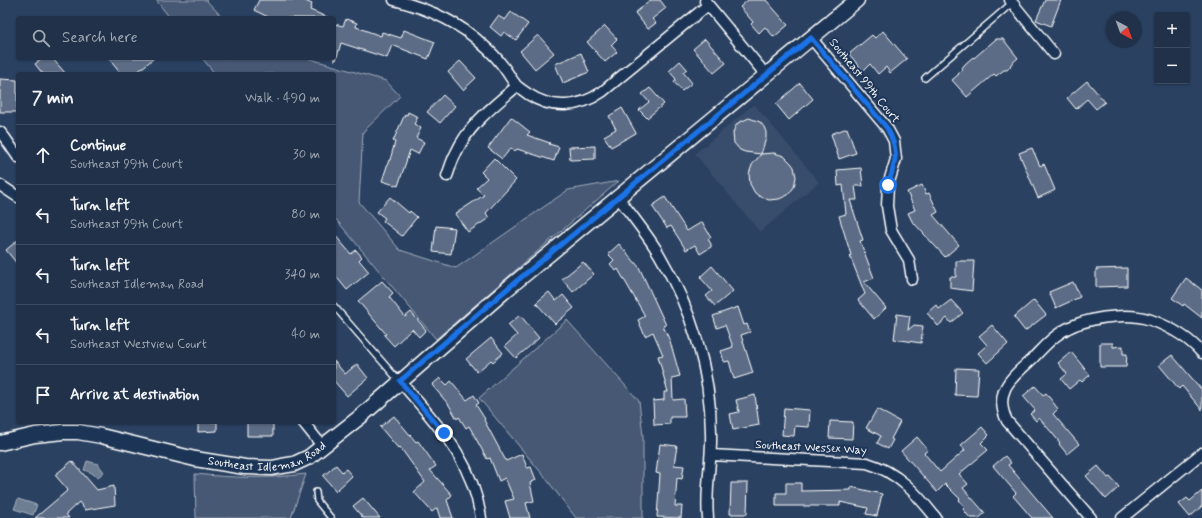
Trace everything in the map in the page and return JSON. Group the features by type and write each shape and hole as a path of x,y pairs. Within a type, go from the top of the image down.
{"main road":[{"name":"Southeast Idleman Road","path":"0,443 63,432 78,432 212,462 259,468 272,468 294,464 310,457 513,284 857,0"}],"street":[{"path":"394,0 429,11 462,29 483,44 501,64 517,86 548,104 568,106 587,101 602,92 706,2 766,75"},
{"path":"1011,2 1054,54"},
{"name":"Southeast 99th Court","path":"811,38 887,128 894,141 896,159 888,185 887,206 891,230 909,260 912,279"},
{"path":"447,176 455,153 473,126 483,114 517,86"},
{"path":"0,132 6,138 16,154"},
{"path":"0,185 16,196"},
{"path":"618,197 659,254 682,298 702,358 707,385 711,432 711,455 707,501 708,518"},
{"path":"1091,518 1007,421 1002,404 1003,392 1010,379 1060,333 1087,320 1100,317 1126,316 1151,320 1190,341 1202,353"},
{"path":"400,381 454,446 474,485 481,518"},
{"path":"306,424 323,447"},
{"path":"1122,518 1202,453"},
{"name":"Southeast Wessex Way","path":"711,455 867,463 879,466 906,484 917,494 936,518"}],"lane":[{"path":"925,78 1011,2"},
{"path":"336,308 400,381"},
{"path":"316,492 317,501 331,518"}],"shaded area":[{"path":"156,0 206,0 221,16 168,16"},
{"path":"204,60 314,60 386,81 400,96 363,132 359,202 400,250 456,268 568,190 619,181 436,339 336,219 336,72 213,72"},
{"path":"754,104 819,182 760,232 695,154"},
{"path":"567,320 639,401 643,436 643,518 576,518 544,476 479,398"},
{"path":"87,461 98,464 104,472 97,478 92,473 84,470"},
{"path":"195,474 277,477 306,474 291,518 196,518"},
{"path":"18,499 37,505 33,515 14,509"}],"building":[{"path":"259,0 303,0 312,4 310,10 324,16 266,16 254,10"},
{"path":"651,0 660,0 666,8 652,19 656,23 648,29 635,13"},
{"path":"748,0 766,0 788,25 774,37 765,27 759,33 751,24 753,22 740,7"},
{"path":"1045,0 1061,0 1051,26 1036,20"},
{"path":"511,12 528,24 516,40 504,32 501,36 490,27 498,16 505,20"},
{"path":"346,19 357,23 356,27 381,36 382,32 401,38 404,30 435,42 428,59 392,45 387,58 341,43 336,60 336,24 343,26"},
{"path":"605,26 617,39 611,45 617,52 605,62 587,42"},
{"path":"883,31 907,59 890,73 886,67 878,74 870,64 863,71 849,54 872,35 875,38"},
{"path":"538,35 554,53 535,69 520,51"},
{"path":"705,39 726,63 714,73 693,49"},
{"path":"996,39 1003,39 1018,58 1007,70 1004,70 996,76 994,74 967,97 952,80 963,70 962,68 965,64"},
{"path":"581,53 589,72 563,83 555,64"},
{"path":"40,60 54,60 64,72 41,72 35,64"},
{"path":"110,60 152,60 137,72 119,72"},
{"path":"460,61 476,78 463,90 448,72"},
{"path":"680,61 687,69 683,72 692,83 682,91 674,82 676,79 669,71"},
{"path":"0,79 16,80 16,112 0,112"},
{"path":"1087,81 1105,102 1096,109 1087,99 1076,109 1067,98"},
{"path":"800,83 813,99 789,120 776,104"},
{"path":"650,88 664,104 647,118 639,110 649,102 642,94"},
{"path":"443,95 455,106 440,123 427,112"},
{"path":"622,108 636,133 611,147 604,136 616,129 609,116"},
{"path":"408,112 418,117 414,124 421,128 416,138 424,142 418,154 410,150 398,186 382,181 395,142 393,141 405,114 407,115"},
{"path":"511,117 530,132 527,135 559,147 554,161 517,149 515,151 511,148 502,159 488,148"},
{"path":"749,118 760,122 766,132 766,138 761,154 740,150 734,143 733,133 735,127 738,123"},
{"path":"847,128 856,153 839,159 831,134"},
{"path":"595,146 595,159 570,160 569,147"},
{"path":"1032,148 1040,166 1044,164 1055,190 1038,198 1019,153"},
{"path":"774,153 784,156 791,163 794,167 796,177 794,187 788,195 779,199 769,200 755,193 750,184 749,174 752,165 761,154"},
{"path":"494,158 516,180 486,213 489,218 468,232 455,214 484,195 476,188 487,178 481,172"},
{"path":"861,168 863,186 855,186 857,200 850,200 863,240 860,241 874,278 864,282 886,308 874,319 858,300 865,294 850,256 851,255 839,216 846,214 843,185 838,186 837,170"},
{"path":"922,185 926,194 929,193 938,212 933,215 959,245 945,257 913,223 908,213 915,210 907,192"},
{"path":"390,197 409,213 410,211 417,217 402,236 383,221 385,218 377,212"},
{"path":"665,197 687,231 702,222 711,237 708,239 711,247 700,254 695,245 686,250 671,226 667,228 652,206"},
{"path":"436,226 455,228 451,254 433,252"},
{"path":"336,236 351,254 356,250 362,257 359,260 369,272 347,290 336,276"},
{"path":"16,242 16,262 6,250"},
{"path":"619,244 639,267 666,325 663,326 670,341 680,376 672,378 673,400 684,399 685,417 670,417 670,424 654,425 653,401 664,400 664,392 668,392 658,356 663,355 653,332 645,336 638,320 645,316 618,269 616,271 610,264 614,260 608,254"},
{"path":"956,261 974,261 972,291 950,288 950,277 956,277"},
{"path":"583,262 594,274 573,292 562,279"},
{"path":"712,266 733,291 715,306 706,296 712,291 700,277"},
{"path":"1127,268 1127,286 1096,287 1096,269"},
{"path":"1186,278 1202,290 1202,318 1184,304 1183,306 1172,298"},
{"path":"382,281 393,293 389,297 405,317 411,312 426,330 419,337 412,329 394,346 384,335 386,334 358,301"},
{"path":"1073,282 1080,297 1056,308 1049,292"},
{"path":"549,292 556,301 563,295 574,308 555,324 536,303"},
{"path":"951,300 963,313 951,323 947,318 938,326 927,313 936,305 939,309"},
{"path":"1034,300 1046,315 1025,331 1014,317"},
{"path":"738,307 744,325 747,324 750,332 741,335 753,373 734,379 729,361 724,362 721,351 733,347 725,325 717,328 713,316"},
{"path":"897,314 910,316 908,330 914,325 923,326 921,343 894,339"},
{"path":"520,315 539,338 516,358 505,346 517,335 508,325"},
{"path":"992,325 1008,344 987,363 978,353 987,345 979,336"},
{"path":"491,338 503,353 493,362 491,360 477,372 466,359"},
{"path":"1100,343 1113,343 1113,347 1123,346 1123,354 1127,354 1126,367 1100,367"},
{"path":"1071,352 1090,375 1082,382 1080,380 1069,389 1061,379 1067,374 1058,363"},
{"path":"1172,355 1202,390 1202,410 1182,386 1179,389 1159,365"},
{"path":"336,363 345,374 357,364 368,378 347,396 336,383"},
{"path":"956,368 979,369 977,396 955,395"},
{"path":"440,378 447,385 451,381 467,400 474,395 479,403 476,405 485,419 484,420 506,461 522,454 527,468 531,467 536,480 530,483 534,501 526,503 530,518 510,518 505,501 514,499 505,478 499,481 490,458 487,459 469,426 466,428 459,417 457,419 449,405 432,385"},
{"path":"1035,386 1043,395 1046,393 1058,409 1053,414 1079,444 1067,454 1053,434 1039,418 1036,421 1030,414 1035,410 1023,396"},
{"path":"755,395 759,425 733,430 730,414 739,412 736,400"},
{"path":"784,408 810,410 809,427 795,426 794,436 782,435"},
{"path":"877,409 900,422 891,439 893,440 888,449 877,443 881,436 866,428"},
{"path":"394,416 416,442 418,441 436,466 430,470 452,495 447,500 453,518 440,518 437,508 432,512 414,492 425,482 400,447 398,448 380,427"},
{"path":"830,421 853,422 852,439 829,438"},
{"path":"198,424 217,424 217,431 198,432"},
{"path":"247,424 273,424 273,436 247,436"},
{"path":"982,427 989,435 981,443 988,450 959,474 968,484 963,488 985,513 979,518 970,518 963,509 965,507 959,500 960,499 945,484 937,492 901,451 917,437 928,450 924,453 940,472 965,450 961,445"},
{"path":"660,444 677,446 674,465 684,466 682,479 677,478 675,506 682,506 681,518 657,517 660,474 656,473"},
{"path":"1005,456 1011,463 1008,465 1053,518 1032,518 1013,496 1016,493 993,466"},
{"path":"72,461 97,490 114,486 115,505 85,510 79,502 66,514 69,518 35,518 68,490 55,475"},
{"path":"336,465 342,472 346,469 352,476 336,491 323,476"},
{"path":"1098,466 1108,478 1110,477 1119,487 1106,499 1086,476"},
{"path":"731,483 748,483 747,514 730,514"},
{"path":"786,483 801,483 801,491 851,490 851,487 882,494 877,516 866,514 868,508 840,502 840,506 776,506 776,493 786,493"},
{"path":"1202,491 1202,506 1190,517 1179,504 1187,498 1190,501"},
{"path":"363,498 380,518 363,518 353,506"}],"route":[{"path":"444,433 400,381 507,289 811,38 887,128 894,141 896,159 888,185"}]}
